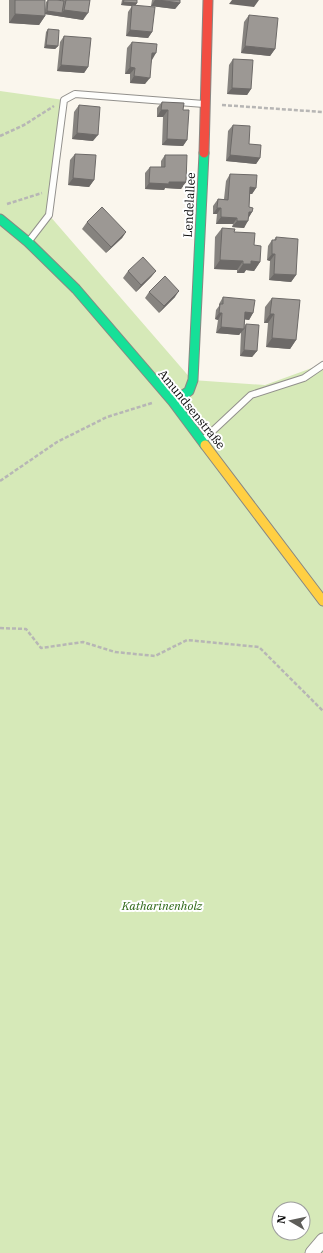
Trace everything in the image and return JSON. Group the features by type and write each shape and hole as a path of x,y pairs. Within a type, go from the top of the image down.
{"street":[{"name":"Lendelallee","path":"170,399 189,391 192,380 206,104 208,0"},
{"name":"Amundsenstraße","path":"0,219 28,242 76,289 170,399 323,602"},
{"path":"312,1253 323,1240"}],"lane":[{"path":"28,242 49,215 64,100 75,94 206,104"},
{"path":"203,441 251,395 304,378 323,365"}],"path":[{"path":"0,136 24,125 64,100"},
{"path":"206,104 323,112"},
{"path":"7,205 52,190"},
{"path":"0,480 57,442 107,417 170,399"},
{"path":"0,628 26,629 41,648 83,642 115,652 155,656 187,640 259,647 323,711"}],"green space":[{"name":"Katharinenholz","path":"0,91 64,100 49,215 192,380 265,385 323,364 323,1253 0,1253"}],"building":[{"path":"15,0 45,0 45,16 15,14"},
{"path":"48,0 64,1 62,13 47,11"},
{"path":"66,0 90,0 88,13 64,10"},
{"path":"124,0 137,0 137,3 123,2"},
{"path":"158,0 180,0 180,3"},
{"path":"132,5 155,7 152,32 130,30"},
{"path":"249,15 278,18 275,49 245,46"},
{"path":"48,29 59,30 58,46 46,45"},
{"path":"64,36 91,38 88,67 61,65"},
{"path":"132,42 157,44 156,53 152,53 150,78 134,76 135,68 130,67"},
{"path":"233,59 253,60 251,89 232,88"},
{"path":"162,102 184,103 183,110 189,110 187,140 167,139 168,110 161,110"},
{"path":"79,105 100,107 98,135 77,133"},
{"path":"233,125 250,126 249,144 261,145 260,158 230,155"},
{"path":"75,154 96,155 94,180 73,178"},
{"path":"165,155 187,155 186,182 169,182 169,184 149,183 150,167 165,167"},
{"path":"230,174 257,175 256,188 250,187 249,207 253,208 252,212 249,212 248,221 237,221 237,218 221,217 221,208 217,208 218,199 228,200"},
{"path":"102,207 126,232 111,247 87,222"},
{"path":"222,228 235,229 234,232 255,233 254,245 261,246 260,262 251,261 251,264 243,264 243,261 220,260"},
{"path":"276,237 298,239 296,275 274,274 275,254 272,254 272,240 276,240"},
{"path":"143,257 156,271 141,285 128,271"},
{"path":"165,276 179,291 164,306 149,292"},
{"path":"223,297 255,300 253,313 245,312 244,329 221,327 222,313 219,313 220,304 223,304"},
{"path":"272,298 300,300 296,340 272,338 274,314 270,314"},
{"path":"246,324 259,325 257,351 244,350"}],"traffic: fast":[{"path":"173,402 189,391 193,380 204,153"},
{"path":"0,219 28,242 76,289 173,402 205,445"}],"traffic: slow":[{"path":"205,445 323,601"}],"traffic: jam":[{"path":"204,153 208,0"}]}
